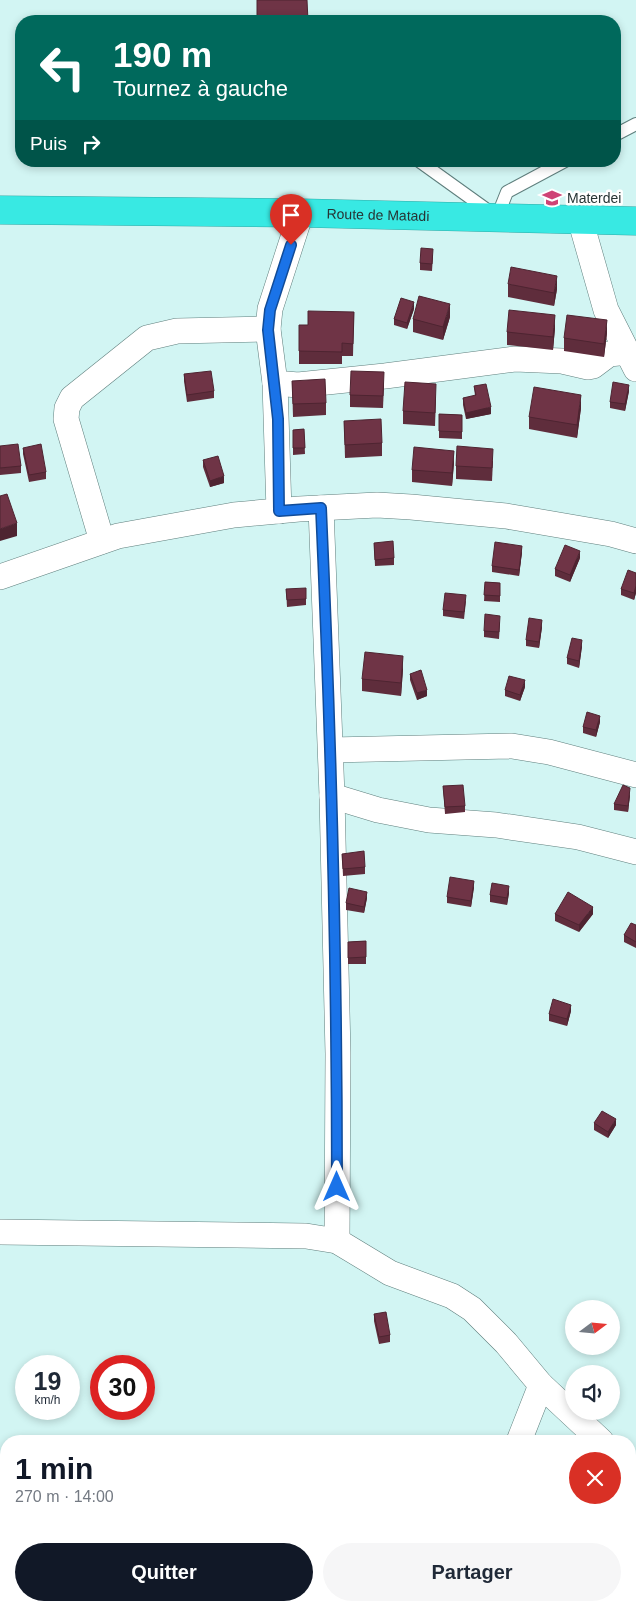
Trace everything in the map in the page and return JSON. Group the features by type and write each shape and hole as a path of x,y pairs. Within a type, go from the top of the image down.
{"highway":[{"name":"Route de Matadi","path":"0,210 301,213 636,221"}],"street":[{"path":"279,511 275,382 268,330 270,310 301,213"},
{"path":"580,219 606,310 632,361"},
{"path":"102,541 66,420 67,408 72,398 147,338 177,331 268,330"},
{"path":"275,382 298,385 515,359 562,362 588,367 609,354 632,361"},
{"path":"0,577 57,559 118,536 234,515 321,508 377,505 477,514 611,534 636,541"},
{"path":"321,508 331,750 338,1054 337,1241"},
{"path":"331,750 512,746 549,752 636,776"},
{"path":"332,796 378,810 430,820 496,825 561,835 636,852"},
{"path":"0,1232 306,1236 337,1241 390,1273 452,1296 472,1309 506,1343 541,1385 595,1435"},
{"path":"521,1435 541,1385"}],"lane":[{"path":"621,132 636,124"},
{"path":"427,167 497,217 507,192 555,167"}],"building":[{"path":"257,0 307,0 308,15 257,15"},
{"path":"421,248 433,249 432,264 420,263"},
{"path":"511,267 557,276 554,293 508,284"},
{"path":"419,296 450,304 443,327 413,319"},
{"path":"401,298 414,302 407,323 394,319"},
{"path":"509,310 555,315 553,337 507,332"},
{"path":"308,311 354,312 353,344 342,343 342,352 299,351 299,325 308,325"},
{"path":"567,315 607,320 604,344 564,338"},
{"path":"211,371 214,391 187,395 184,374"},
{"path":"351,371 384,372 383,396 350,395"},
{"path":"325,379 326,403 293,404 292,381"},
{"path":"405,382 436,384 435,413 403,411"},
{"path":"613,382 629,385 625,404 610,402"},
{"path":"486,384 491,407 466,413 463,398 476,395 474,386"},
{"path":"534,387 581,395 577,425 529,417"},
{"path":"439,414 462,415 462,432 439,431"},
{"path":"381,419 382,443 345,445 344,421"},
{"path":"304,429 305,448 293,448 293,430"},
{"path":"18,444 21,466 0,468 0,446"},
{"path":"41,444 46,472 29,475 23,448"},
{"path":"457,446 493,449 492,468 456,466"},
{"path":"414,447 454,451 452,473 412,470"},
{"path":"218,456 224,476 210,481 203,460"},
{"path":"7,494 17,523 0,529 0,496"},
{"path":"393,541 394,558 375,560 374,543"},
{"path":"495,542 522,546 519,570 492,566"},
{"path":"565,545 580,551 570,575 555,569"},
{"path":"628,570 636,573 634,593 621,589"},
{"path":"485,582 500,583 500,596 484,595"},
{"path":"306,588 306,599 287,600 286,589"},
{"path":"445,593 466,595 464,612 443,610"},
{"path":"485,614 500,616 499,632 484,631"},
{"path":"529,618 542,620 539,642 526,640"},
{"path":"572,638 582,640 579,661 567,658"},
{"path":"365,652 403,656 401,683 362,679"},
{"path":"421,670 427,690 417,693 410,674"},
{"path":"509,676 525,680 520,695 505,690"},
{"path":"587,712 600,716 596,730 583,727"},
{"path":"463,785 465,806 445,807 443,786"},
{"path":"623,785 630,788 628,806 614,804"},
{"path":"364,851 365,867 343,869 342,854"},
{"path":"450,877 474,881 471,901 447,897"},
{"path":"492,883 509,886 507,898 490,895"},
{"path":"349,888 367,892 364,907 346,903"},
{"path":"568,892 593,907 579,925 555,914"},
{"path":"631,923 636,925 636,942 624,935"},
{"path":"366,941 366,957 348,958 348,942"},
{"path":"553,999 571,1005 567,1019 549,1014"},
{"path":"602,1111 616,1119 608,1132 594,1123"},
{"path":"386,1312 390,1335 379,1337 374,1314"}],"place":[{"name":"Materdei","path":"552,198"}],"route":[{"path":"291,245 270,310 268,330 278,419 279,511 321,508 333,816 338,1054 337,1187"}]}
